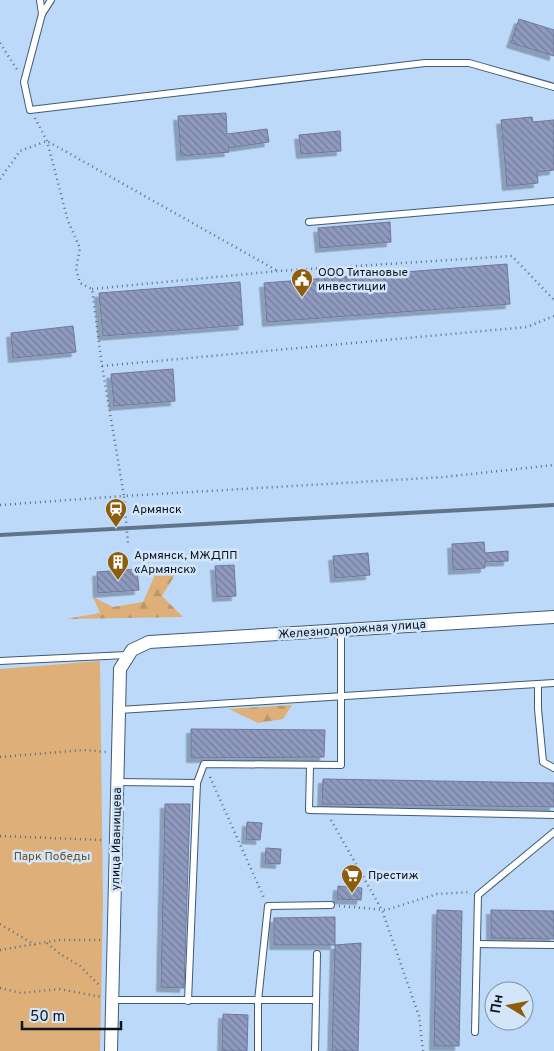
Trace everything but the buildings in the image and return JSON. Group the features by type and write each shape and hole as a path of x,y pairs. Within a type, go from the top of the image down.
{"street":[{"name":"Железнодорожная улица","path":"129,655 132,650 149,642 554,617"},
{"name":"улица Иванищева","path":"111,1051 120,669 129,655"}],"lane":[{"path":"40,0 42,14"},
{"path":"51,0 42,14 24,82 30,110 425,63 469,63 554,87"},
{"path":"309,222 554,201"},
{"path":"188,1001 197,783 204,764 341,765 341,630"},
{"path":"0,661 129,655"},
{"path":"120,710 554,683"},
{"path":"538,684 542,757 543,762 554,768"},
{"path":"310,766 309,810 554,816"},
{"path":"118,782 197,783"},
{"path":"475,1032 478,895 554,832"},
{"path":"258,1051 258,1001 268,906 331,905"},
{"path":"477,944 554,945"},
{"path":"315,1051 317,954"},
{"path":"113,1000 315,1000"}],"path":[{"path":"0,42 24,82"},
{"path":"30,110 47,141 68,221 80,248 76,269 80,284 92,289 278,271 512,256 554,300"},
{"path":"0,179 20,151 47,141 278,271"},
{"path":"92,289 102,366 124,496 128,544"},
{"path":"102,366 527,326 554,316"},
{"path":"0,505 444,477 554,465"},
{"path":"0,757 84,750 118,753"},
{"path":"204,764 268,906"},
{"path":"326,810 382,910 419,1016 423,1051"},
{"path":"0,836 116,840"},
{"path":"331,905 382,910 437,894 482,892"},
{"path":"0,924 35,945"},
{"path":"0,950 58,940 114,940"},
{"path":"47,943 60,954 80,966 113,1000"},
{"path":"0,988 21,993 59,990 113,1000"}],"green space":[{"path":"181,565 162,596 183,617 66,619 100,613 93,597 113,607 143,602 158,568"},
{"name":"Парк Победы","path":"100,661 103,901 100,1051 0,1051 0,669"},
{"path":"292,705 283,719 258,723 229,709"}],"railway":[{"path":"0,535 554,505"}],"place":[{"name":"ООО Титановые инвестиции","path":"302,298"},
{"name":"Армянск","path":"116,528"},
{"name":"Армянск, МЖДПП «Армянск»","path":"118,581"},
{"name":"Престиж","path":"352,894"}]}
